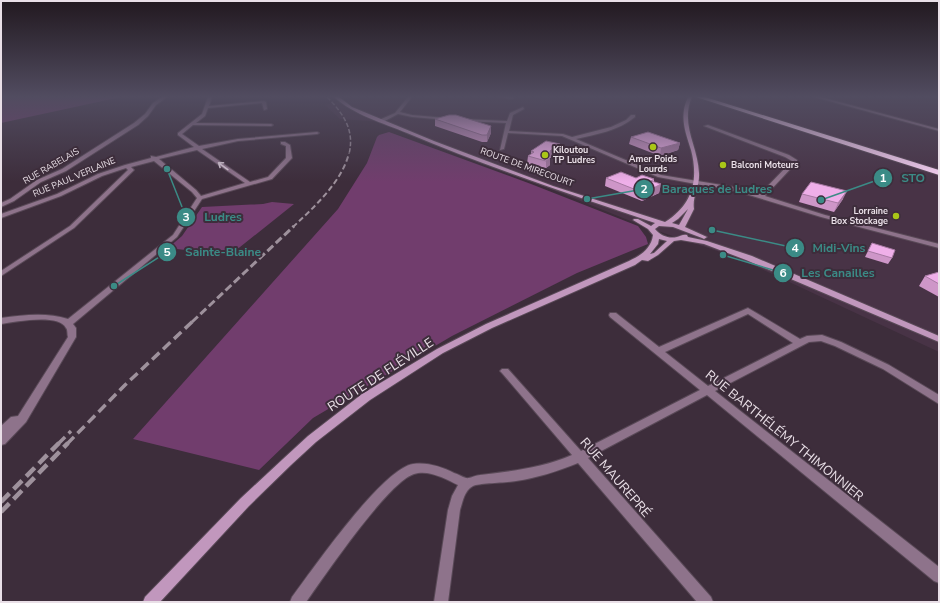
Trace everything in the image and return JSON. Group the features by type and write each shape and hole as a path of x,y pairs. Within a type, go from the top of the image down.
{"highway":[{"path":"787,125 939,174"},
{"path":"801,125 939,168"}],"street":[{"name":"RUE RABELAIS","path":"1,205 12,200 39,181 64,170 134,125"},
{"path":"190,125 180,134 249,184"},
{"name":"ROUTE DE MIRECOURT","path":"391,125 520,176 602,204 683,229"},
{"path":"502,150 507,125"},
{"path":"573,138 619,125"},
{"path":"685,125 697,165 696,182 690,203 691,209 684,220 683,229 686,233 682,238 705,242 749,258 939,339"},
{"path":"921,125 939,130"},
{"path":"706,126 787,156 795,161 761,197"},
{"path":"506,132 563,135 652,173 731,188 823,216 939,246"},
{"path":"153,157 234,141 317,133"},
{"path":"69,323 175,236 200,198 270,178 274,175 289,158 288,145 283,143"},
{"path":"153,157 194,191 200,198"},
{"name":"RUE PAUL VERLAINE","path":"1,216 35,205 100,176 153,157"},
{"path":"1,274 72,227 131,170 127,166"},
{"path":"654,232 653,226 676,218 690,203"},
{"name":"ROUTE DE MIRECOURT","path":"602,204 654,232 673,239 682,238"},
{"path":"683,229 722,244 749,258"},
{"name":"ROUTE DE FLÉVILLE","path":"632,263 644,256 654,246 654,232"},
{"name":"ROUTE DE FLÉVILLE","path":"150,602 245,502 286,462 312,439 366,397 440,351 489,326 632,263 656,254 673,239"},
{"path":"659,350 748,311 800,343"},
{"name":"RUE BARTHÉLÉMY THIMONNIER","path":"613,315 659,350 939,576"},
{"path":"1,321 45,317 58,319 69,323 72,326 72,337 33,402 22,419 1,441"},
{"path":"440,602 454,510 458,498 467,484 478,480 529,475 554,468 579,457 800,343 815,338 830,340 886,367 939,400"},
{"name":"RUE MAUREPRÉ","path":"505,371 706,602"},
{"path":"1,432 33,402"},
{"path":"297,602 348,532 404,472 412,469 441,471 467,484"}],"shaded area":[{"path":"391,125 939,125 939,352 738,258 643,226"},
{"path":"389,132 531,184 638,226 646,237 648,244 577,273 452,336 313,418 259,470 133,439 338,209 367,163 377,137"},
{"path":"272,202 294,204 230,255 168,248 182,236 202,207 263,204"}],"building":[{"path":"453,125 491,126 487,135 482,135"},
{"path":"648,132 680,143 661,148 631,137"},
{"path":"546,141 560,144 550,151 550,158 546,161 528,156 534,152 531,151"},
{"path":"621,172 636,178 642,175 654,179 651,181 661,184 644,193 606,178"},
{"path":"811,182 847,191 838,203 802,194"},
{"path":"872,243 895,250 892,258 868,251"},
{"path":"939,272 939,284 925,276"}],"railway":[{"path":"347,125 350,137 349,154"},
{"path":"294,226 334,184 349,153"},
{"path":"192,322 294,226"},
{"path":"67,444 125,385 193,321"},
{"path":"59,443 71,431"},
{"path":"1,502 59,443"},
{"path":"1,512 68,443"}],"place":[{"name":"Amer Poids Lourds","path":"653,147"},
{"name":"Kiloutou TP Ludres","path":"545,155"},
{"name":"Balconi Moteurs","path":"723,165"},
{"name":"Ludres","path":"167,169"},
{"name":"Baraques de Ludres","path":"587,199"},
{"name":"STO","path":"821,200"},
{"name":"Lorraine Box Stockage","path":"896,216"},
{"name":"Midi-Vins","path":"712,230"},
{"name":"Les Canailles","path":"723,255"},
{"name":"Sainte-Blaine","path":"114,286"}]}
